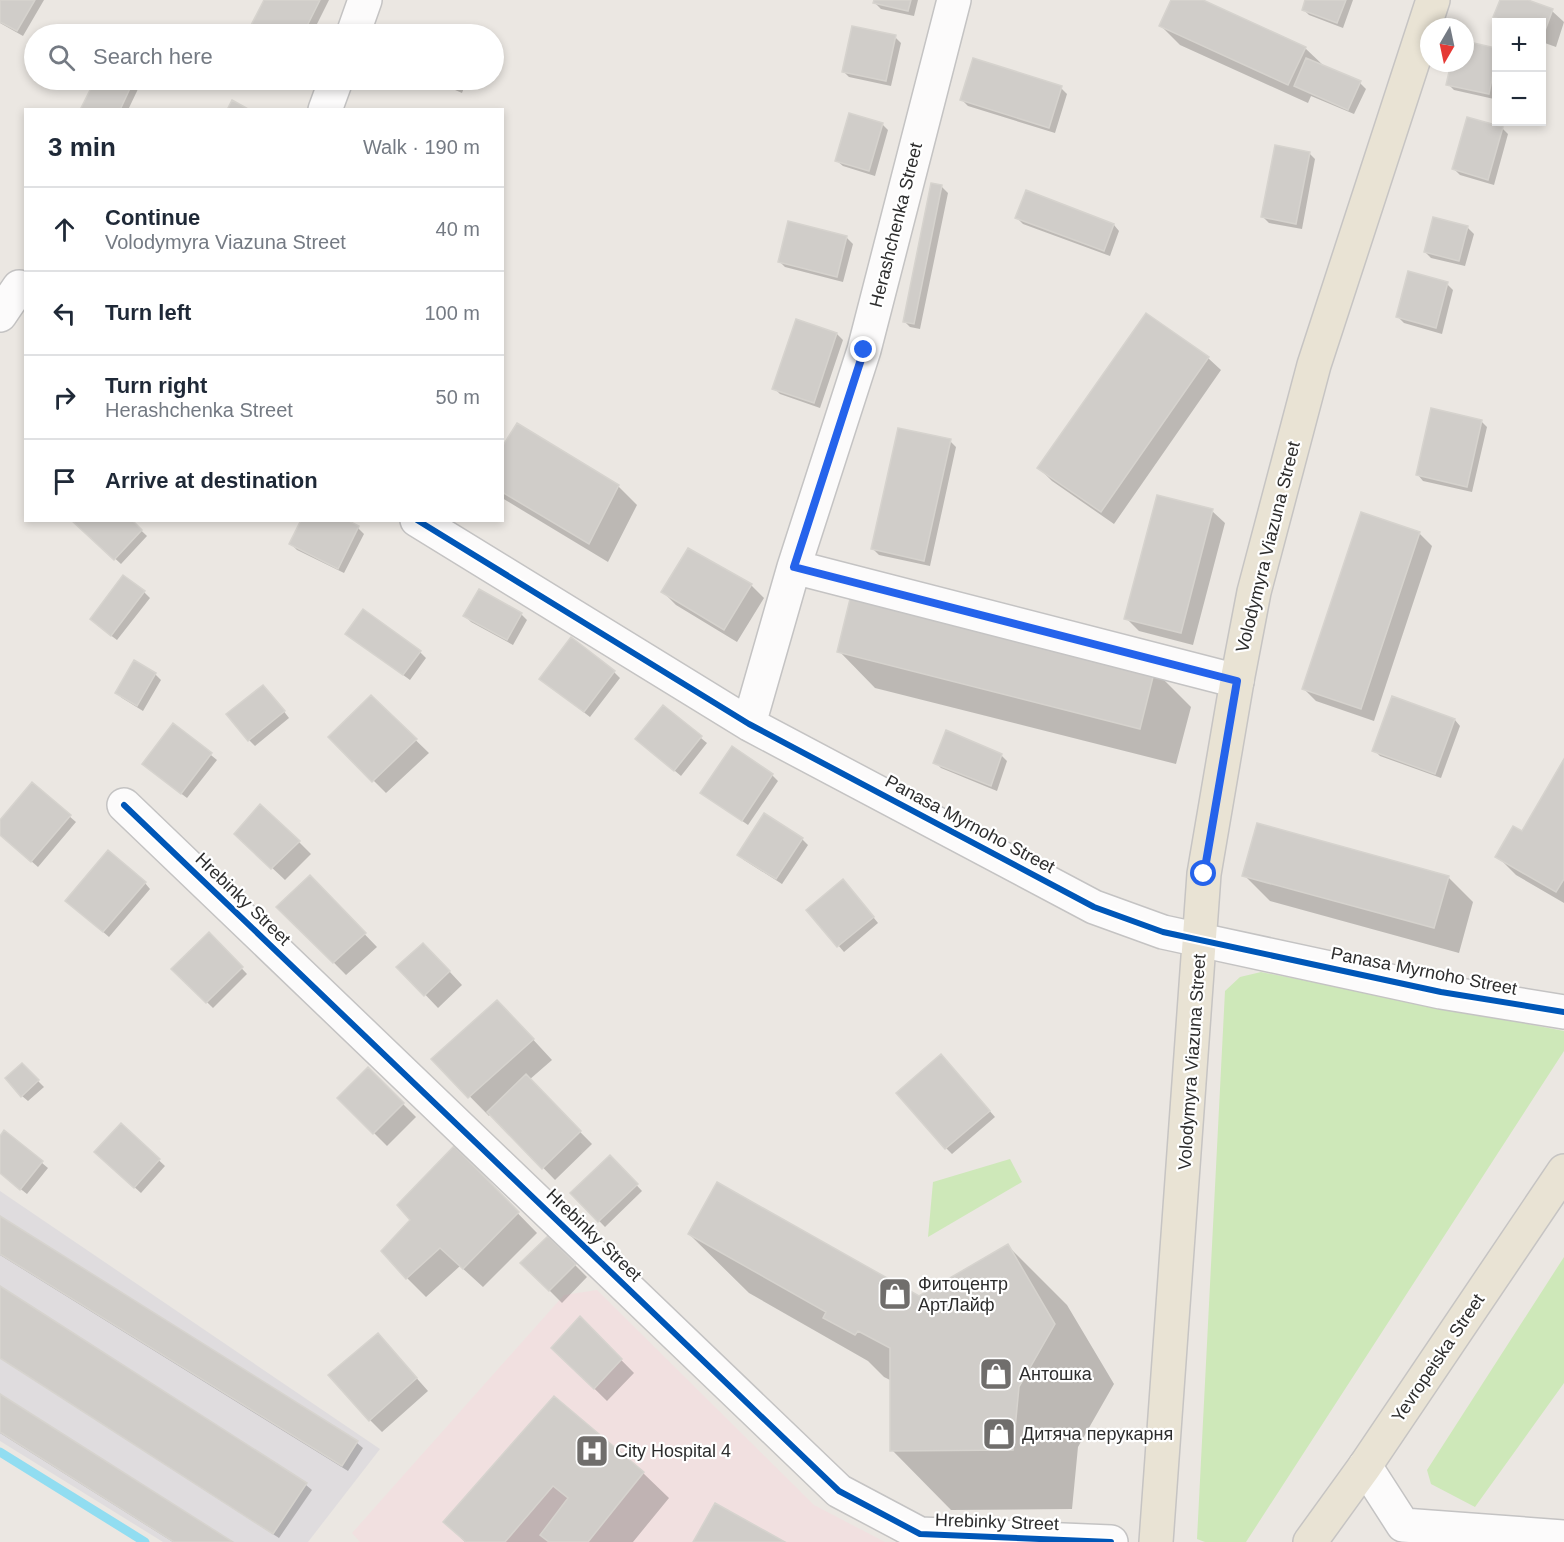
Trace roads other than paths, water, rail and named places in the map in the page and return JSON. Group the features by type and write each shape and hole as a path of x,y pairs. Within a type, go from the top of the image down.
{"main road":[{"name":"Volodymyra Viazuna Street","path":"1156,1542 1204,874 1237,681 1254,592 1314,365 1433,0"},
{"name":"Yevropeiska Street","path":"1310,1542 1365,1466 1564,1172"}],"street":[{"path":"357,24 366,0"},
{"name":"Herashchenka Street","path":"749,724 794,567 864,350 954,0"},
{"path":"326,108 332,90"},
{"path":"0,315 15,284"},
{"name":"Panasa Myrnoho Street","path":"420,522 749,724 1094,907 1163,932 1441,992 1564,1012"},
{"path":"794,567 1237,681"},
{"name":"Hrebinky Street","path":"124,805 839,1491 920,1534 1111,1542"},
{"path":"1365,1466 1402,1525 1564,1538"}],"waterway":[{"path":"0,1452 145,1542"}],"place":[{"name":"Фитоцентр АртЛайф","path":"895,1294"},
{"name":"Антошка","path":"996,1374"},
{"name":"Дитяча перукарня","path":"999,1434"},
{"name":"City Hospital 4","path":"592,1451"}]}
